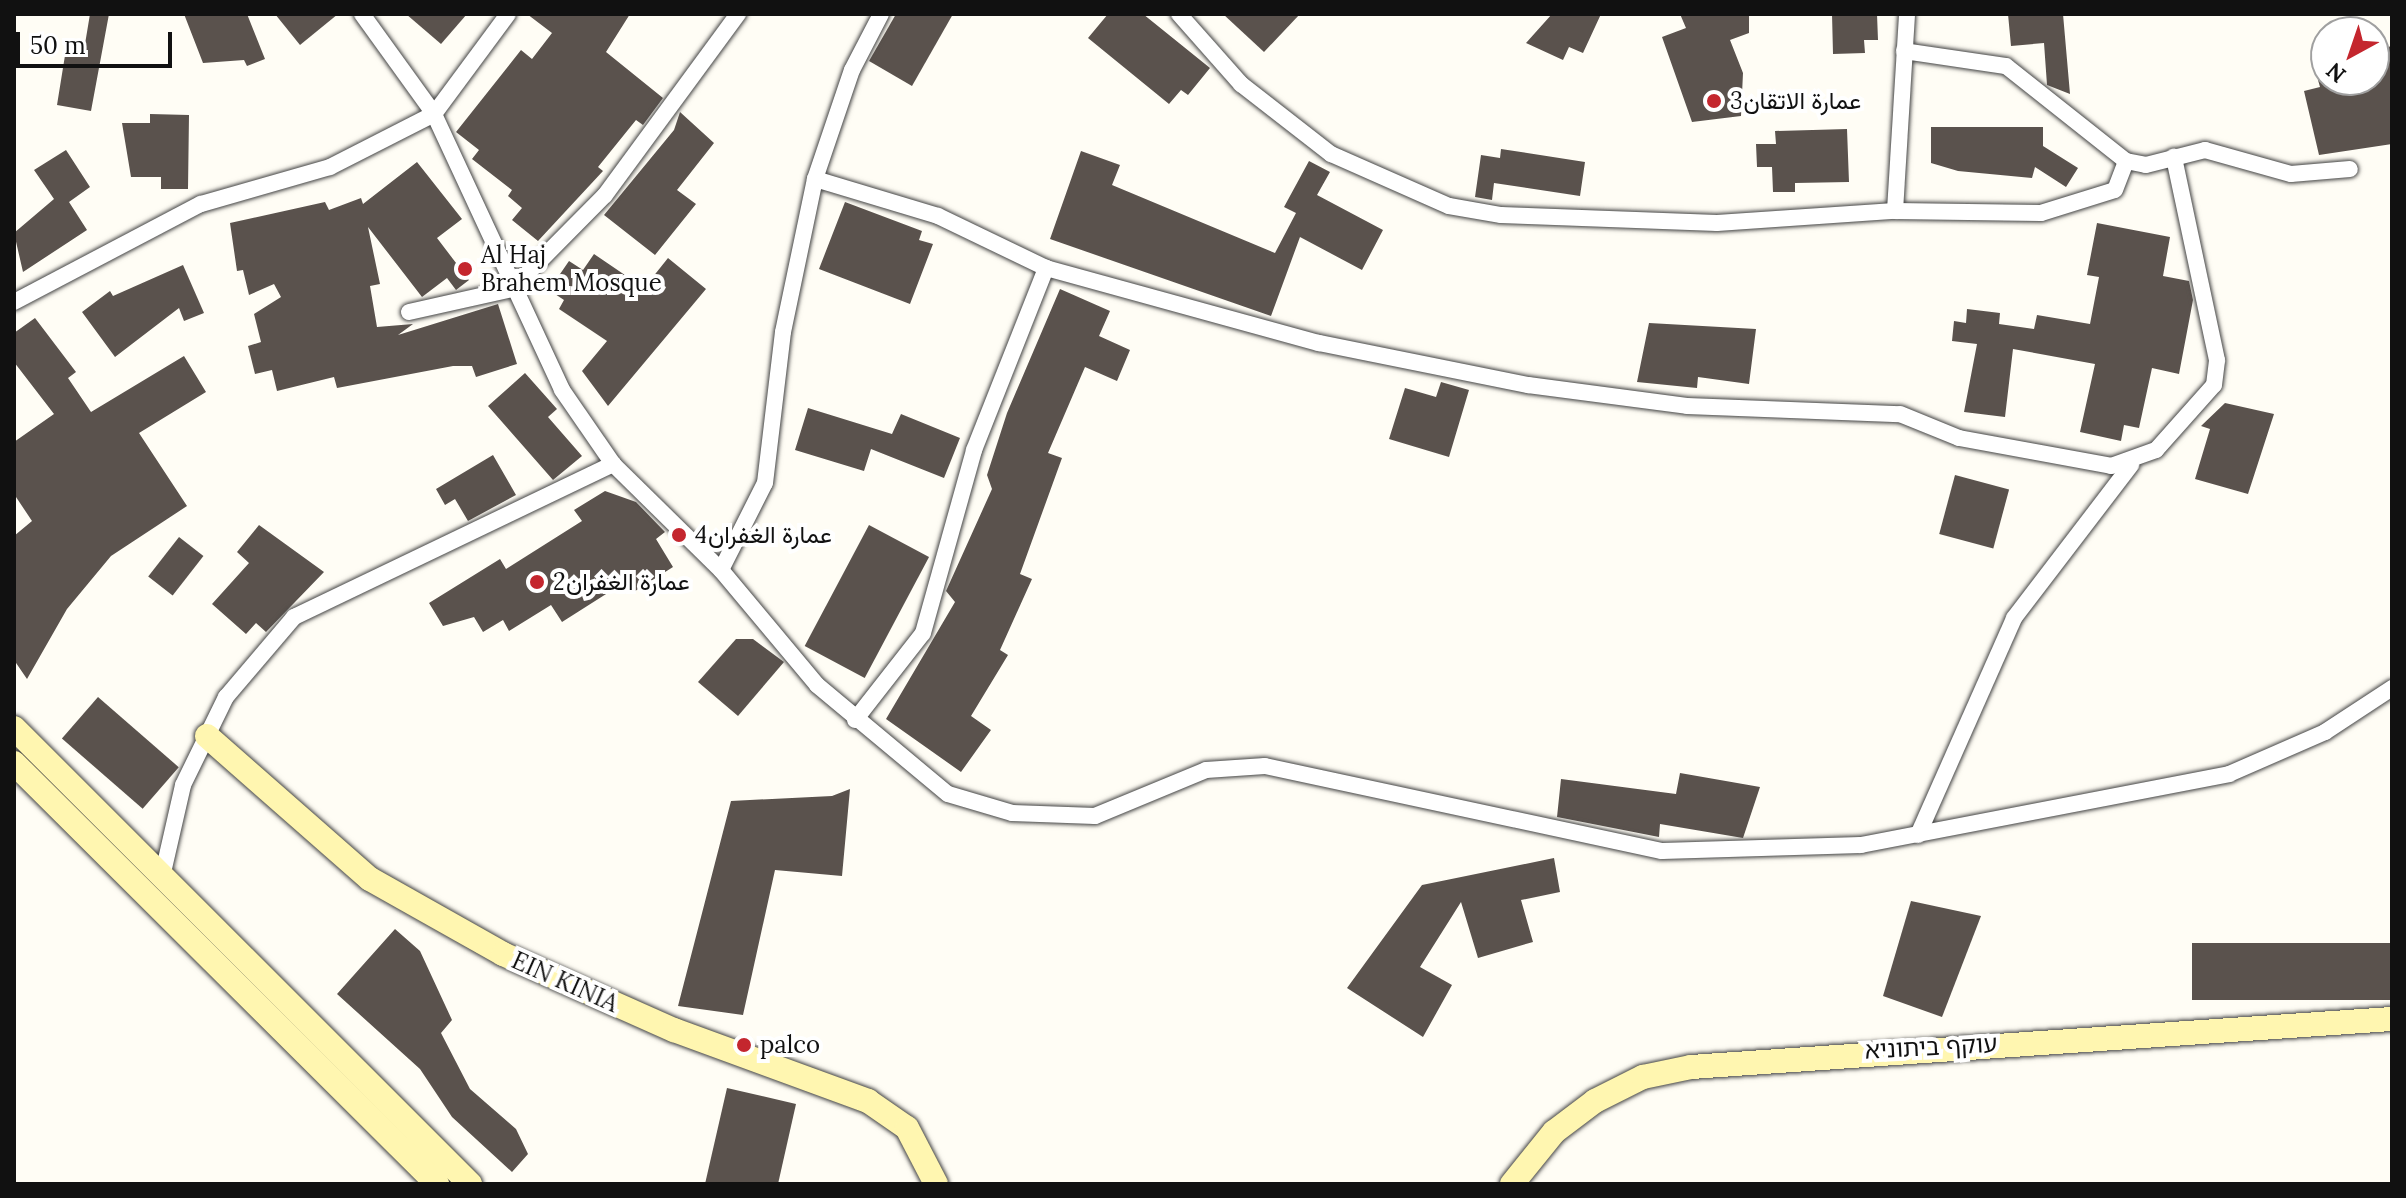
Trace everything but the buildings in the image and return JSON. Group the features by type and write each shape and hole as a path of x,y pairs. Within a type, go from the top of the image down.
{"street":[{"path":"362,14 434,114 512,289 562,390 613,464 721,570 817,685 855,720 948,794 1056,818 1095,816 1206,770 1265,766 1662,851 1861,845 2229,774 2325,732 2392,688"},
{"path":"14,302 201,204 330,167 434,114 508,14"},
{"path":"409,312 512,289 605,195 738,14"},
{"path":"721,570 765,483 783,332 815,179 852,70 881,14"},
{"path":"1179,14 1294,131 1449,206 1601,222 1895,211 2041,213 2115,190 2126,161"},
{"path":"1895,211 1907,14"},
{"path":"1904,51 2006,66 2126,161 2146,165 2174,157 2237,154 2291,174 2350,169"},
{"path":"1918,835 2014,618 2131,465 2156,450 2214,385 2217,360 2174,157"},
{"path":"815,179 938,216 1046,268 1319,343 1528,385 1687,406 1900,414 1959,438 2131,465"},
{"path":"855,720 923,633 974,450 1046,268"},
{"path":"162,877 183,785 226,697 294,617 613,464"},
{"path":"14,728 470,1184"},
{"name":"EIN KINIA","path":"207,736 370,879 503,954 674,1030 868,1101 907,1128 936,1184"},
{"path":"14,763 437,1184"},
{"name":"עוקף ביתוניא","path":"1512,1184 1554,1132 1595,1101 1643,1077 1691,1067 2392,1019"}],"place":[{"name":"عمارة الاتقان3","path":"1714,101"},
{"name":"Al Haj Brahem Mosque","path":"465,269"},
{"name":"عمارة الغفران4","path":"679,535"},
{"name":"عمارة الغفران2","path":"537,582"},
{"name":"palco","path":"744,1045"}]}
